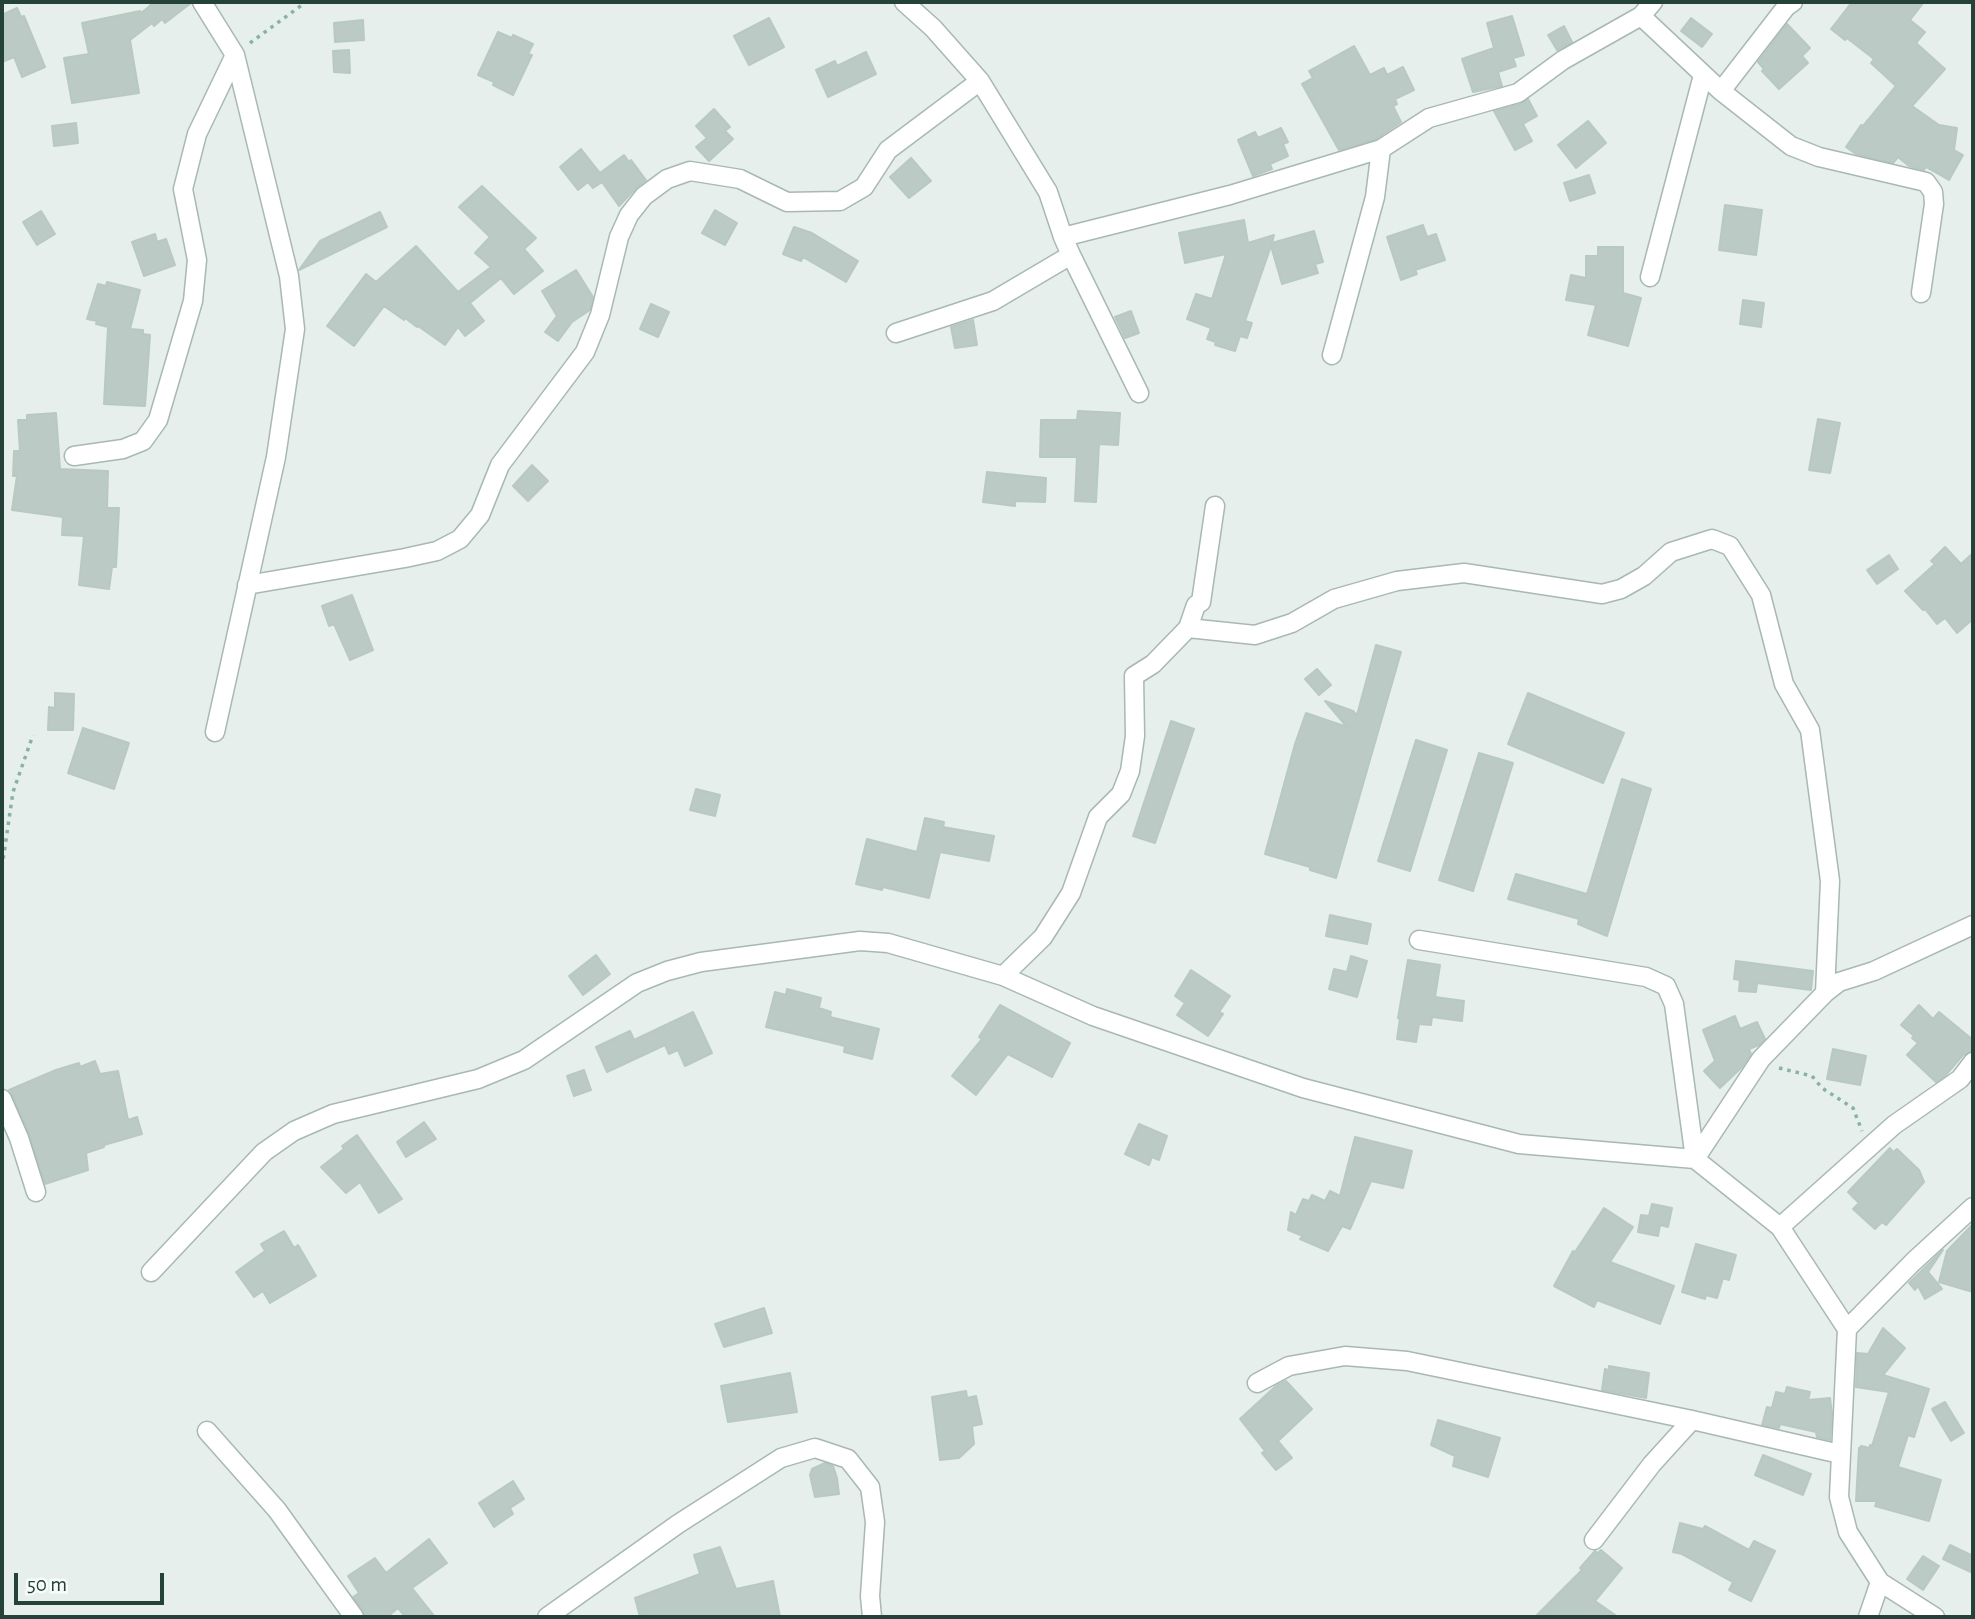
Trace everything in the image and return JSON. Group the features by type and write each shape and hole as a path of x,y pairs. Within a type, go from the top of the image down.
{"street":[{"path":"202,2 235,55 289,276 295,329 276,457 215,732"},
{"path":"904,2 933,28 980,81 1048,192 1071,255 1139,393"},
{"path":"1721,91 1786,7 1793,2"},
{"path":"1063,237 1230,195 1381,149 1429,118 1518,93 1563,60 1647,9 1703,75 1791,146 1819,157 1926,182 1933,192 1934,204 1921,293"},
{"path":"74,456 123,449 143,441 158,420 193,300 197,260 183,189 197,134 235,55"},
{"path":"1650,277 1703,75"},
{"path":"247,585 405,558 437,551 460,539 480,515 500,465 585,352 600,315 619,237 629,215 644,196 667,179 690,171 740,180 787,202 840,201 864,187 888,149 980,81"},
{"path":"1332,355 1374,197 1381,149"},
{"path":"896,333 993,301 1071,255"},
{"path":"1003,976 1043,937 1071,893 1098,817 1121,794 1130,771 1135,736 1133,676 1153,664 1188,628 1196,605 1201,601 1215,506"},
{"path":"1188,628 1255,635 1292,623 1334,600 1397,581 1464,573 1602,594 1621,589 1644,576 1671,552 1712,539 1730,546 1761,595 1784,684 1810,730 1830,881 1825,993"},
{"path":"1695,1159 1761,1059 1825,993 1839,982 1874,971 1973,925"},
{"path":"1419,940 1646,978 1666,986 1674,1004 1695,1159"},
{"path":"151,1272 264,1152 294,1131 332,1114 478,1079 524,1060 638,983 667,971 701,962 860,941 888,943 1003,976 1093,1016 1330,1095 1519,1144 1695,1159 1780,1227 1847,1329 1839,1497 1848,1532 1880,1581 1935,1617"},
{"path":"1780,1227 1894,1125 1959,1079 1973,1062"},
{"path":"2,1099 19,1138 36,1192"},
{"path":"1847,1329 1913,1262 1973,1207"},
{"path":"1257,1383 1289,1366 1345,1356 1407,1361 1692,1420 1840,1454"},
{"path":"1594,1540 1652,1464 1692,1420"},
{"path":"207,1431 277,1510 354,1617"},
{"path":"547,1617 678,1524 781,1458 815,1448 848,1459 870,1487 875,1522 870,1595 872,1617"},
{"path":"1868,1617 1880,1581"}],"path":[{"path":"235,55 306,2"},
{"path":"2,867 13,792 33,734"},
{"path":"1761,1059 1781,1069 1812,1076 1822,1088 1853,1108 1869,1149"}],"building":[{"path":"149,2 191,3 165,23 162,19 154,26 152,23 130,40 139,93 72,103 64,58 89,54 82,23 140,11 141,13 151,5"},
{"path":"1852,2 1924,2 1910,20 1925,32 1916,43 1945,69 1912,106 1939,125 1957,128 1954,150 1963,155 1949,180 1926,167 1924,170 1909,166 1898,157 1893,163 1856,154 1846,147 1861,125 1863,126 1896,86 1871,63 1874,59 1831,29"},
{"path":"17,8 21,17 24,16 45,67 22,77 14,57 2,62 2,15"},
{"path":"1512,16 1524,55 1513,58 1516,66 1498,72 1502,86 1473,92 1462,59 1494,48 1487,23"},
{"path":"769,18 784,47 749,65 734,36"},
{"path":"1691,18 1712,34 1702,47 1681,31"},
{"path":"363,20 364,40 335,42 334,23"},
{"path":"1787,24 1810,48 1802,56 1808,63 1779,89 1762,71 1764,69 1758,62"},
{"path":"1564,26 1572,42 1557,50 1548,35"},
{"path":"498,32 533,44 528,54 532,55 513,95 478,75"},
{"path":"1354,46 1370,75 1384,68 1387,75 1403,67 1414,90 1395,99 1397,104 1393,106 1401,122 1376,139 1339,150 1302,84 1313,78 1309,71"},
{"path":"349,50 350,73 334,72 333,51"},
{"path":"866,52 876,74 828,97 816,70 835,61 837,66"},
{"path":"1528,99 1537,116 1523,124 1532,141 1515,150 1494,111 1521,104"},
{"path":"714,109 730,127 725,131 733,139 709,161 696,147 707,138 696,126"},
{"path":"1588,121 1606,143 1576,168 1558,145"},
{"path":"76,123 78,143 54,146 52,126"},
{"path":"1281,128 1288,142 1283,144 1288,156 1270,164 1272,169 1253,176 1238,140 1255,132 1258,138"},
{"path":"581,149 600,173 624,155 646,180 619,206 602,182 593,188 588,182 578,190 560,167"},
{"path":"911,158 931,181 909,198 890,177"},
{"path":"1589,175 1595,193 1570,201 1564,183"},
{"path":"482,186 536,238 524,249 543,271 514,294 501,278 470,303 484,321 465,336 458,327 445,345 384,306 354,346 327,326 366,274 376,282 416,246 458,292 491,267 475,253 490,237 459,207"},
{"path":"1725,205 1762,210 1756,255 1719,250"},
{"path":"715,210 737,223 725,245 702,233"},
{"path":"41,211 55,234 37,245 23,222"},
{"path":"380,212 387,227 299,270 320,241"},
{"path":"1244,220 1248,243 1274,235 1272,243 1314,231 1323,262 1315,264 1318,273 1282,284 1271,246 1245,321 1252,323 1247,338 1240,336 1235,351 1215,345 1216,342 1207,339 1211,328 1187,319 1196,294 1212,299 1226,254 1185,263 1179,233"},
{"path":"1423,225 1427,237 1436,234 1445,260 1415,270 1417,274 1401,280 1387,237"},
{"path":"794,227 812,233 858,261 846,282 803,257 801,261 783,254"},
{"path":"155,234 157,242 166,239 175,265 144,276 132,242"},
{"path":"1598,247 1623,247 1623,293 1641,298 1628,346 1588,335 1596,305 1566,300 1571,275 1586,278 1586,256 1598,256"},
{"path":"576,270 593,297 590,310 572,322 558,341 545,332 557,316 542,291"},
{"path":"107,282 140,290 130,329 143,330 143,334 150,335 145,406 104,404 108,327 87,319 98,284 106,286"},
{"path":"1743,300 1764,303 1761,327 1740,324"},
{"path":"651,304 669,312 658,337 640,329"},
{"path":"1131,311 1139,333 1125,338 1115,317"},
{"path":"973,320 977,345 955,348 951,327"},
{"path":"1078,411 1120,413 1118,445 1099,444 1096,502 1075,501 1077,457 1040,457 1041,420 1077,420"},
{"path":"56,413 60,469 108,471 107,508 119,508 116,567 112,567 109,589 79,585 84,536 62,535 63,517 12,510 17,476 13,476 14,451 20,451 18,420 27,420 27,415"},
{"path":"1818,419 1840,423 1830,473 1809,470"},
{"path":"532,465 548,481 528,501 513,486"},
{"path":"987,472 1046,478 1045,502 1015,501 1015,506 983,502"},
{"path":"1945,547 1961,564 1973,553 1973,619 1957,633 1945,618 1937,624 1905,591 1935,564 1931,561"},
{"path":"1889,555 1898,569 1877,584 1867,570"},
{"path":"352,595 373,650 350,660 334,624 329,626 322,606"},
{"path":"1376,645 1401,652 1336,878 1265,854 1306,713 1347,727 1325,701 1357,715"},
{"path":"1317,669 1331,685 1319,695 1305,679"},
{"path":"55,693 74,694 73,730 48,730 49,707 55,708"},
{"path":"1528,693 1624,733 1603,783 1508,744"},
{"path":"1171,721 1194,729 1155,843 1133,836"},
{"path":"83,728 129,743 114,789 68,773"},
{"path":"1416,740 1447,750 1410,871 1378,861"},
{"path":"1479,753 1513,763 1473,891 1439,880"},
{"path":"1622,779 1651,789 1607,936 1578,924 1579,919 1508,899 1516,874 1587,894"},
{"path":"696,789 720,795 715,816 690,810"},
{"path":"925,818 944,822 943,827 994,836 989,861 940,852 929,898 883,887 882,890 856,884 867,839 917,852"},
{"path":"1330,915 1371,924 1367,944 1326,936"},
{"path":"596,955 610,974 583,995 569,976"},
{"path":"1351,956 1367,961 1357,997 1329,989 1334,969 1347,972"},
{"path":"1408,960 1440,965 1435,997 1464,1001 1462,1021 1432,1017 1431,1025 1419,1024 1416,1042 1397,1039"},
{"path":"1736,961 1813,971 1811,990 1757,983 1756,992 1739,991 1740,980 1734,979"},
{"path":"1191,970 1230,996 1219,1012 1223,1014 1208,1036 1177,1015 1185,1003 1175,996"},
{"path":"787,989 821,998 819,1008 831,1012 830,1017 879,1029 872,1059 844,1052 845,1046 766,1027 775,992 786,995"},
{"path":"1000,1005 1070,1043 1052,1077 1008,1054 976,1095 952,1076 982,1039 979,1037"},
{"path":"1919,1005 1933,1019 1939,1012 1973,1040 1973,1051 1963,1055 1945,1076 1936,1082 1907,1055 1918,1043 1901,1025"},
{"path":"693,1012 712,1053 685,1066 678,1050 669,1054 665,1045 607,1072 596,1047 630,1031 634,1040"},
{"path":"1735,1016 1740,1029 1757,1022 1765,1039 1749,1049 1751,1054 1742,1067 1720,1088 1704,1071 1715,1061 1703,1030"},
{"path":"1833,1049 1866,1056 1860,1085 1827,1079"},
{"path":"95,1061 100,1074 118,1071 128,1120 137,1117 142,1134 86,1153 88,1170 45,1184 29,1134 9,1090 56,1070 79,1063 80,1067"},
{"path":"584,1070 591,1090 574,1096 567,1076"},
{"path":"424,1122 436,1139 406,1157 397,1142"},
{"path":"1139,1124 1167,1136 1159,1160 1152,1157 1149,1165 1125,1154"},
{"path":"357,1135 402,1199 379,1213 360,1182 346,1193 321,1167"},
{"path":"1355,1137 1412,1151 1403,1188 1371,1181 1350,1229 1342,1226 1328,1251 1300,1239 1303,1236 1288,1230 1291,1212 1296,1215 1303,1199 1309,1201 1312,1195 1325,1201 1330,1191 1340,1196"},
{"path":"1890,1148 1893,1152 1897,1149 1919,1170 1924,1182 1886,1225 1882,1222 1875,1229 1853,1209 1859,1203 1848,1192"},
{"path":"1652,1204 1672,1208 1668,1227 1660,1225 1658,1236 1638,1232 1641,1215 1649,1216"},
{"path":"1604,1208 1633,1227 1610,1262 1674,1286 1660,1324 1597,1300 1594,1307 1554,1286 1573,1251 1575,1252"},
{"path":"1973,1224 1973,1292 1939,1282 1947,1251"},
{"path":"284,1231 294,1248 298,1245 316,1276 270,1303 263,1291 254,1297 236,1272 265,1251 261,1244"},
{"path":"1696,1244 1736,1255 1729,1280 1723,1278 1717,1298 1706,1295 1705,1299 1682,1292"},
{"path":"1943,1250 1928,1272 1942,1289 1925,1299 1918,1286 1915,1290 1909,1283"},
{"path":"764,1308 772,1333 724,1347 715,1324"},
{"path":"1883,1328 1905,1348 1883,1375 1929,1389 1914,1437 1908,1435 1898,1467 1941,1480 1929,1521 1875,1506 1877,1501 1856,1501 1859,1448 1872,1446 1889,1392 1856,1387 1857,1353 1868,1354"},
{"path":"1609,1366 1649,1373 1646,1398 1602,1390 1605,1369 1609,1370"},
{"path":"790,1373 797,1412 728,1422 721,1386"},
{"path":"1286,1381 1312,1409 1278,1441 1292,1458 1276,1470 1240,1419 1276,1386"},
{"path":"1787,1387 1810,1392 1808,1400 1830,1398 1830,1440 1817,1437 1816,1432 1780,1424 1779,1428 1762,1425 1767,1407 1772,1408 1776,1392 1785,1394"},
{"path":"966,1391 967,1398 976,1396 982,1424 972,1426 974,1444 959,1458 940,1460 932,1397"},
{"path":"1945,1402 1964,1433 1951,1441 1932,1409"},
{"path":"1438,1420 1500,1438 1488,1477 1453,1466 1455,1456 1431,1445"},
{"path":"1763,1455 1811,1474 1803,1495 1755,1475"},
{"path":"825,1463 833,1466 839,1494 815,1497 810,1475 812,1469"},
{"path":"513,1481 524,1499 510,1508 513,1514 494,1527 479,1503"},
{"path":"1680,1523 1703,1529 1705,1526 1749,1550 1754,1541 1775,1551 1751,1601 1729,1590 1733,1582 1682,1554 1673,1552"},
{"path":"429,1539 447,1563 412,1588 435,1617 405,1617 398,1608 387,1617 365,1617 353,1597 359,1593 348,1576 375,1558 386,1573"},
{"path":"1950,1545 1973,1556 1973,1573 1943,1559"},
{"path":"720,1547 736,1589 773,1581 780,1617 640,1617 635,1598 700,1574 694,1555"},
{"path":"1601,1550 1622,1568 1595,1601 1618,1617 1535,1617 1582,1570 1580,1568 1595,1551 1598,1553"},
{"path":"1923,1556 1939,1566 1923,1590 1907,1579"}]}
